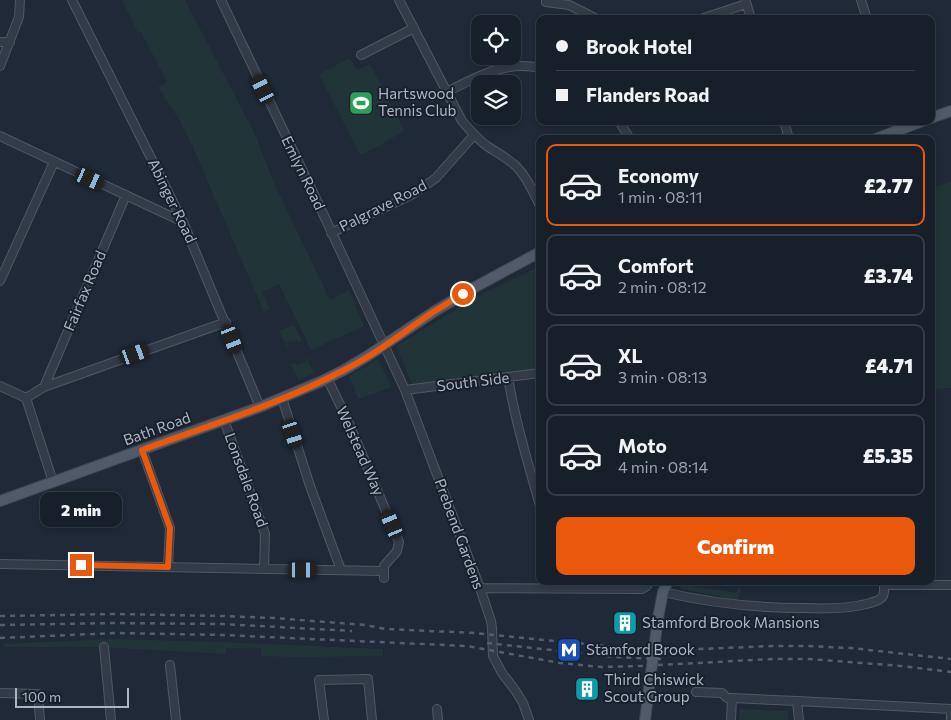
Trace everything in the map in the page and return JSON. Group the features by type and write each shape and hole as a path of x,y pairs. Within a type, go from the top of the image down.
{"main road":[{"path":"935,117 951,111"},
{"path":"884,135 904,125"},
{"name":"Bath Road","path":"0,501 260,407 324,380 385,346 434,311 536,254"},
{"path":"645,720 658,618 666,585"}],"street":[{"path":"0,66 19,17 20,0"},
{"name":"Abinger Road","path":"72,0 183,222 260,407"},
{"name":"Emlyn Road","path":"220,0 385,346"},
{"path":"399,0 462,121 474,135 516,166 536,199"},
{"path":"546,0 546,2 568,5 589,15"},
{"path":"861,0 867,15"},
{"path":"712,15 746,2 750,15"},
{"path":"360,55 414,28"},
{"path":"0,42 10,42"},
{"path":"447,92 498,69 520,66 536,68"},
{"name":"Palgrave Road","path":"332,232 413,194 425,186 436,178 474,135"},
{"path":"0,136 183,222"},
{"path":"0,281 54,162"},
{"name":"Fairfax Road","path":"44,387 126,195"},
{"path":"26,398 44,387 226,322"},
{"name":"Prebend Gardens","path":"385,346 405,390 480,588 491,621 492,656 523,703 529,720"},
{"name":"South Side","path":"405,390 536,374"},
{"path":"508,377 511,397 536,492"},
{"name":"Welstead Way","path":"324,380 347,419 400,542 398,550 385,565 382,573 341,570"},
{"path":"0,386 26,398 53,482"},
{"path":"0,564 341,570 310,486 282,398"},
{"name":"Lonsdale Road","path":"224,420 265,534 264,569"},
{"path":"142,450 170,528 168,567"},
{"path":"480,588 562,585 642,589 646,585"},
{"path":"663,592 741,606 842,608 878,601 884,594 884,585 951,585"},
{"path":"104,647 111,720"},
{"path":"170,665 176,720"},
{"path":"324,720 319,680 344,679 368,680 372,720"},
{"path":"696,692 722,693 727,698 951,709 951,719"},
{"path":"0,693 38,694 40,720"},
{"path":"732,698 732,720"},
{"path":"797,701 799,720"},
{"path":"437,708 438,720"}],"green space":[{"path":"122,0 185,0 255,134 273,181 330,300 349,290 364,326 311,350 279,284 262,292 270,309 264,312 192,145 180,121 158,87 167,82 141,32 138,33"},
{"name":"Hartswood Tennis Club","path":"350,58 357,70 370,64 404,130 381,145 360,155 319,74"},
{"path":"951,182 951,388 935,389 935,187"},
{"path":"536,268 536,371 413,386 396,346 476,297"},
{"path":"294,325 302,341 291,341 287,343 287,347 279,331"},
{"path":"307,358 314,373 299,381 291,364 303,364"},
{"path":"378,359 392,387 358,399 349,376"},
{"path":"681,585 693,585 736,593 741,588 738,600 681,589"},
{"path":"112,639 383,649 383,656 261,656 261,648 226,648 226,654 99,647 4,647 4,644"},
{"path":"739,709 788,711 788,720 739,720"}],"railway":[{"path":"0,616 116,614 274,618 365,625 386,629 475,633 615,647 700,649 809,646 851,648 951,659"},
{"path":"0,625 222,624 352,631"},
{"path":"0,638 116,633 222,635 467,646 560,663 602,667 809,659 951,672"},
{"path":"487,643 615,657 661,659"}],"place":[{"name":"Hartswood Tennis Club","path":"361,103"},
{"name":"Stamford Brook Mansions","path":"625,623"},
{"name":"Stamford Brook","path":"569,650"},
{"name":"Third Chiswick Scout Group","path":"587,689"}],"route":[{"path":"81,565 168,567 170,528 142,450 260,407 322,381 385,346 434,311 463,294"}]}
